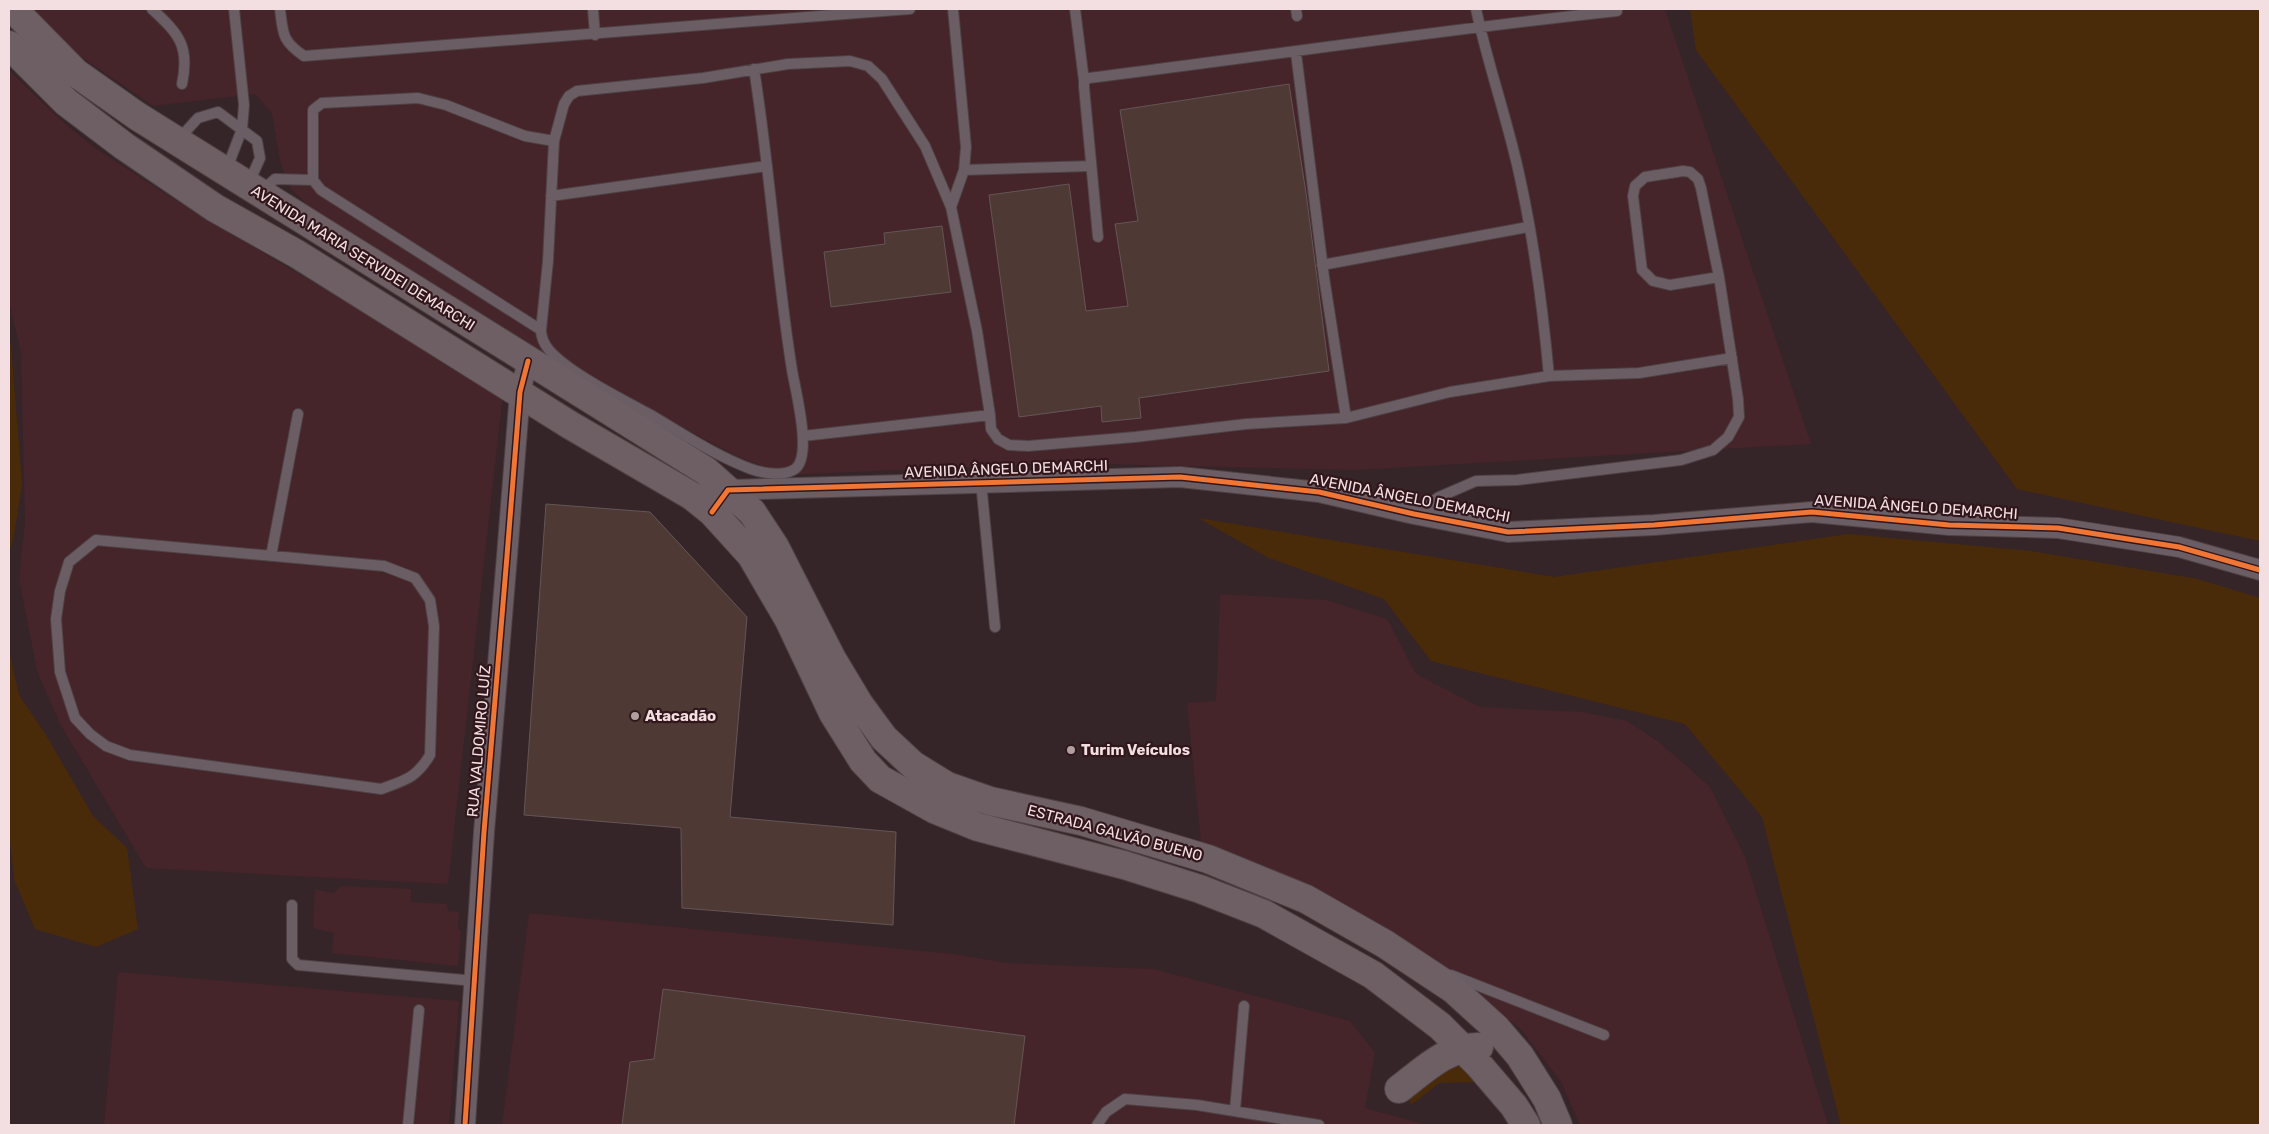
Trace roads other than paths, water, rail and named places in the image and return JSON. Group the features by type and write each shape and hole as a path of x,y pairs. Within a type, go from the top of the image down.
{"main road":[{"name":"AVENIDA MARIA SERVIDEI DEMARCHI","path":"13,9 76,73 177,141 706,471 728,490"},
{"name":"AVENIDA MARIA SERVIDEI DEMARCHI","path":"9,44 66,102 124,146 215,208 297,254 570,425 692,496 712,512"},
{"name":"ESTRADA GALVÃO BUENO","path":"728,490 752,512 775,546 832,659 859,704 884,738 913,765 946,786 990,801 1081,821 1208,859 1306,899 1385,944 1453,989 1496,1028 1520,1056 1547,1099 1558,1125"},
{"name":"ESTRADA GALVÃO BUENO","path":"712,512 752,555 789,620 833,713 863,761 880,779 934,809 978,827 1124,865 1200,889 1264,914 1372,975 1440,1026 1514,1106 1526,1125"},
{"path":"1399,1089 1436,1060 1462,1048 1478,1046 1491,1052 1508,1070 1539,1125"}],"street":[{"name":"RUA VALDOMIRO LUÍZ","path":"465,1125 484,832 520,392 528,361"},
{"name":"AVENIDA ÂNGELO DEMARCHI","path":"728,490 1180,477 1319,492 1414,514 1508,532 1645,526 1812,512 1949,524 2058,528 2179,547 2260,570"},
{"path":"712,512 728,490"}],"lane":[{"path":"152,9 173,28 185,51 186,67 182,84"},
{"path":"234,9 244,105 242,129 244,184"},
{"path":"280,9 283,32 289,46 304,56 910,9"},
{"path":"592,9 595,34"},
{"path":"951,207 964,170 966,147 953,9"},
{"path":"1076,9 1098,237"},
{"path":"1476,9 1520,178 1549,376"},
{"path":"1084,81 1089,78 1296,53 1479,26 1617,11"},
{"path":"1296,53 1322,265 1346,418"},
{"path":"754,69 792,366 803,436 802,456 795,468 777,473 752,470 726,458 562,362 548,349 541,330 554,141 564,104 577,91 703,78 754,69 788,64 850,61 868,66 882,80 925,146 951,207 977,330 991,429 998,439 1009,445 1028,446 1135,437 1246,424 1346,418 1450,392 1549,376 1639,373 1732,358"},
{"path":"541,330 321,190 313,180 313,110 322,103 418,98 446,105 525,136 554,141"},
{"path":"177,141 198,118 218,112 257,141 260,158 244,184"},
{"path":"551,196 767,166"},
{"path":"964,170 1091,166"},
{"path":"1414,514 1439,497 1476,481 1517,480 1681,460 1713,450 1728,437 1739,418 1719,277 1698,179 1690,172 1683,171 1645,177 1635,186 1633,196 1642,270 1653,281 1670,285 1719,277"},
{"path":"244,184 275,179 313,180"},
{"path":"1322,265 1528,227"},
{"path":"271,556 298,414"},
{"path":"803,436 990,415"},
{"path":"981,482 995,627"},
{"path":"96,540 271,556 384,566 415,578 430,600 434,626 430,754 420,771 402,782 381,789 130,755 106,746 90,734 75,718 60,672 56,619 60,591 69,562 76,556 96,540"},
{"path":"292,905 292,959 298,965 475,981"},
{"path":"1416,964 1477,984 1604,1034"},
{"path":"1235,1110 1244,1006"},
{"path":"408,1125 419,1010"},
{"path":"1097,1125 1106,1112 1125,1099 1235,1110 1319,1125"}],"place":[{"name":"Atacadão","path":"635,716"},
{"name":"Turim Veículos","path":"1071,750"}]}
